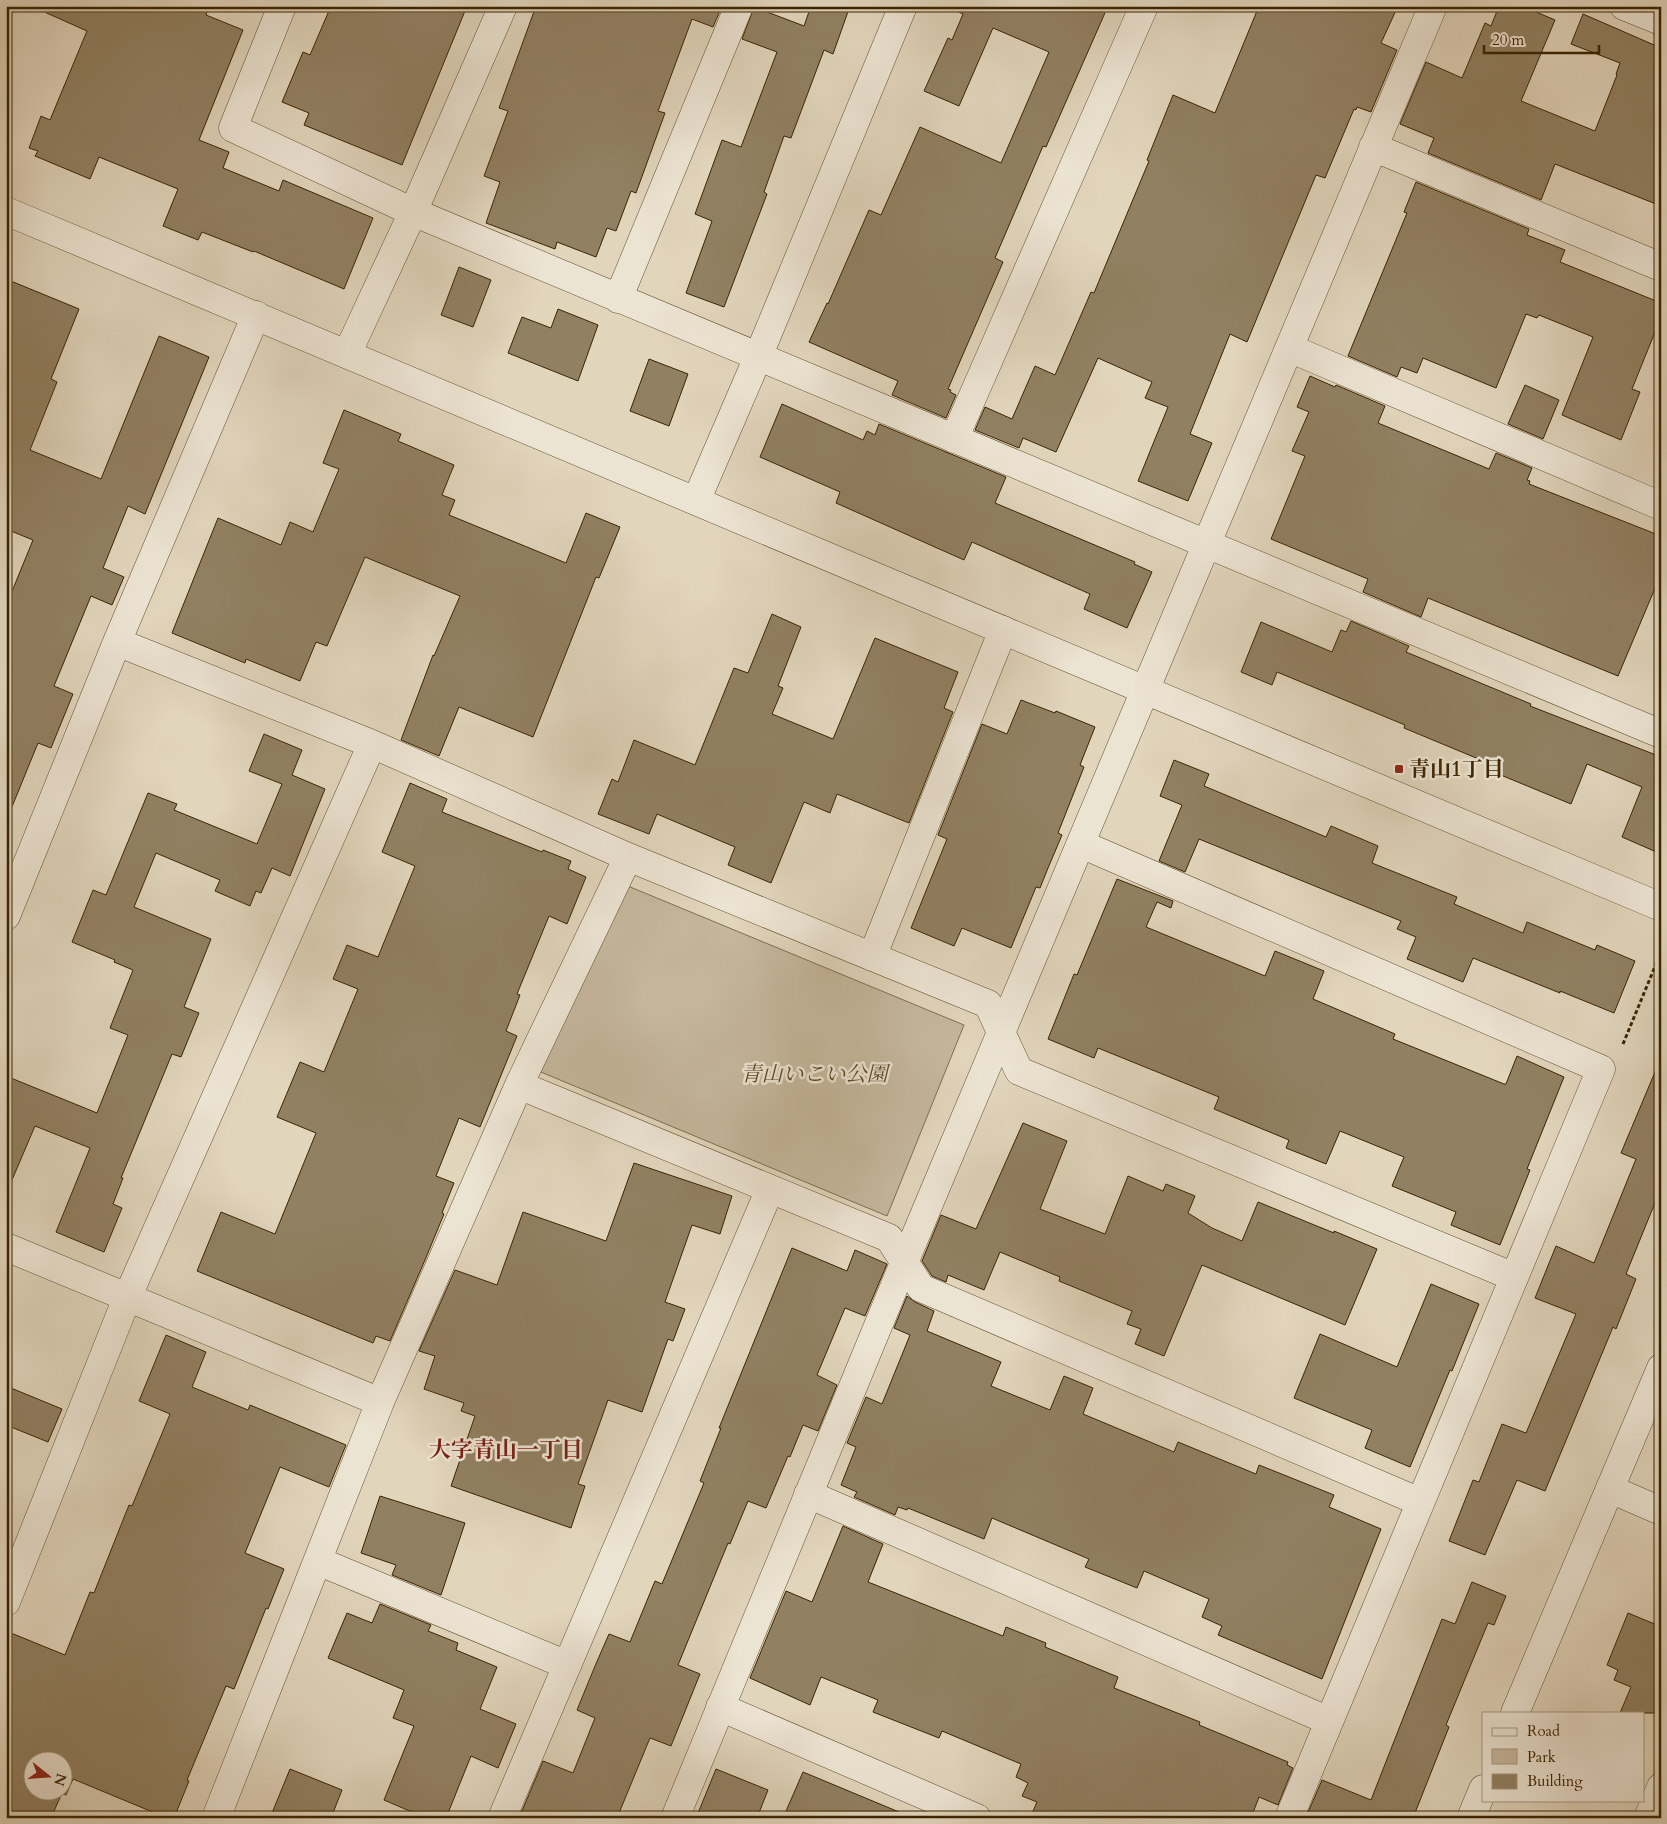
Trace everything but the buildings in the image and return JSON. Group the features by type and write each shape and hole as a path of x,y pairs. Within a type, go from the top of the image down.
{"street":[{"path":"282,6 233,128 412,212 1661,734"},
{"path":"347,354 503,6"},
{"path":"618,298 739,6"},
{"path":"696,501 758,357 903,6"},
{"path":"954,439 1144,6"},
{"path":"675,1818 904,1263 1432,6"},
{"path":"1624,6 1661,21"},
{"path":"1373,147 1661,267"},
{"path":"6,211 1661,907"},
{"path":"6,916 117,642 256,315"},
{"path":"1289,348 1661,506"},
{"path":"872,958 1003,630"},
{"path":"117,642 372,744 628,857 988,1004 1018,1070 1514,1277"},
{"path":"6,1602 127,1298 372,744"},
{"path":"1081,844 1602,1069 1288,1818"},
{"path":"216,1818 380,1402 519,1085 628,857"},
{"path":"519,1085 889,1238 921,1288 1420,1502"},
{"path":"502,1818 770,1188"},
{"path":"6,1247 380,1402"},
{"path":"1516,1712 1661,1368"},
{"path":"1610,1489 1661,1511"},
{"path":"808,1494 1329,1721"},
{"path":"318,1562 567,1665"},
{"path":"720,1707 977,1818"},
{"path":"1648,1818 1661,1787"},
{"path":"1471,1818 1482,1791"}],"path":[{"path":"1602,1069 1620,1054 1661,952"}],"green space":[{"name":"青山いこい公園","path":"623,884 964,1025 887,1216 536,1070"}],"place":[{"name":"青山1丁目","path":"1399,769"}],"district":[{"name":"大字青山一丁目","path":"506,1449"}]}
